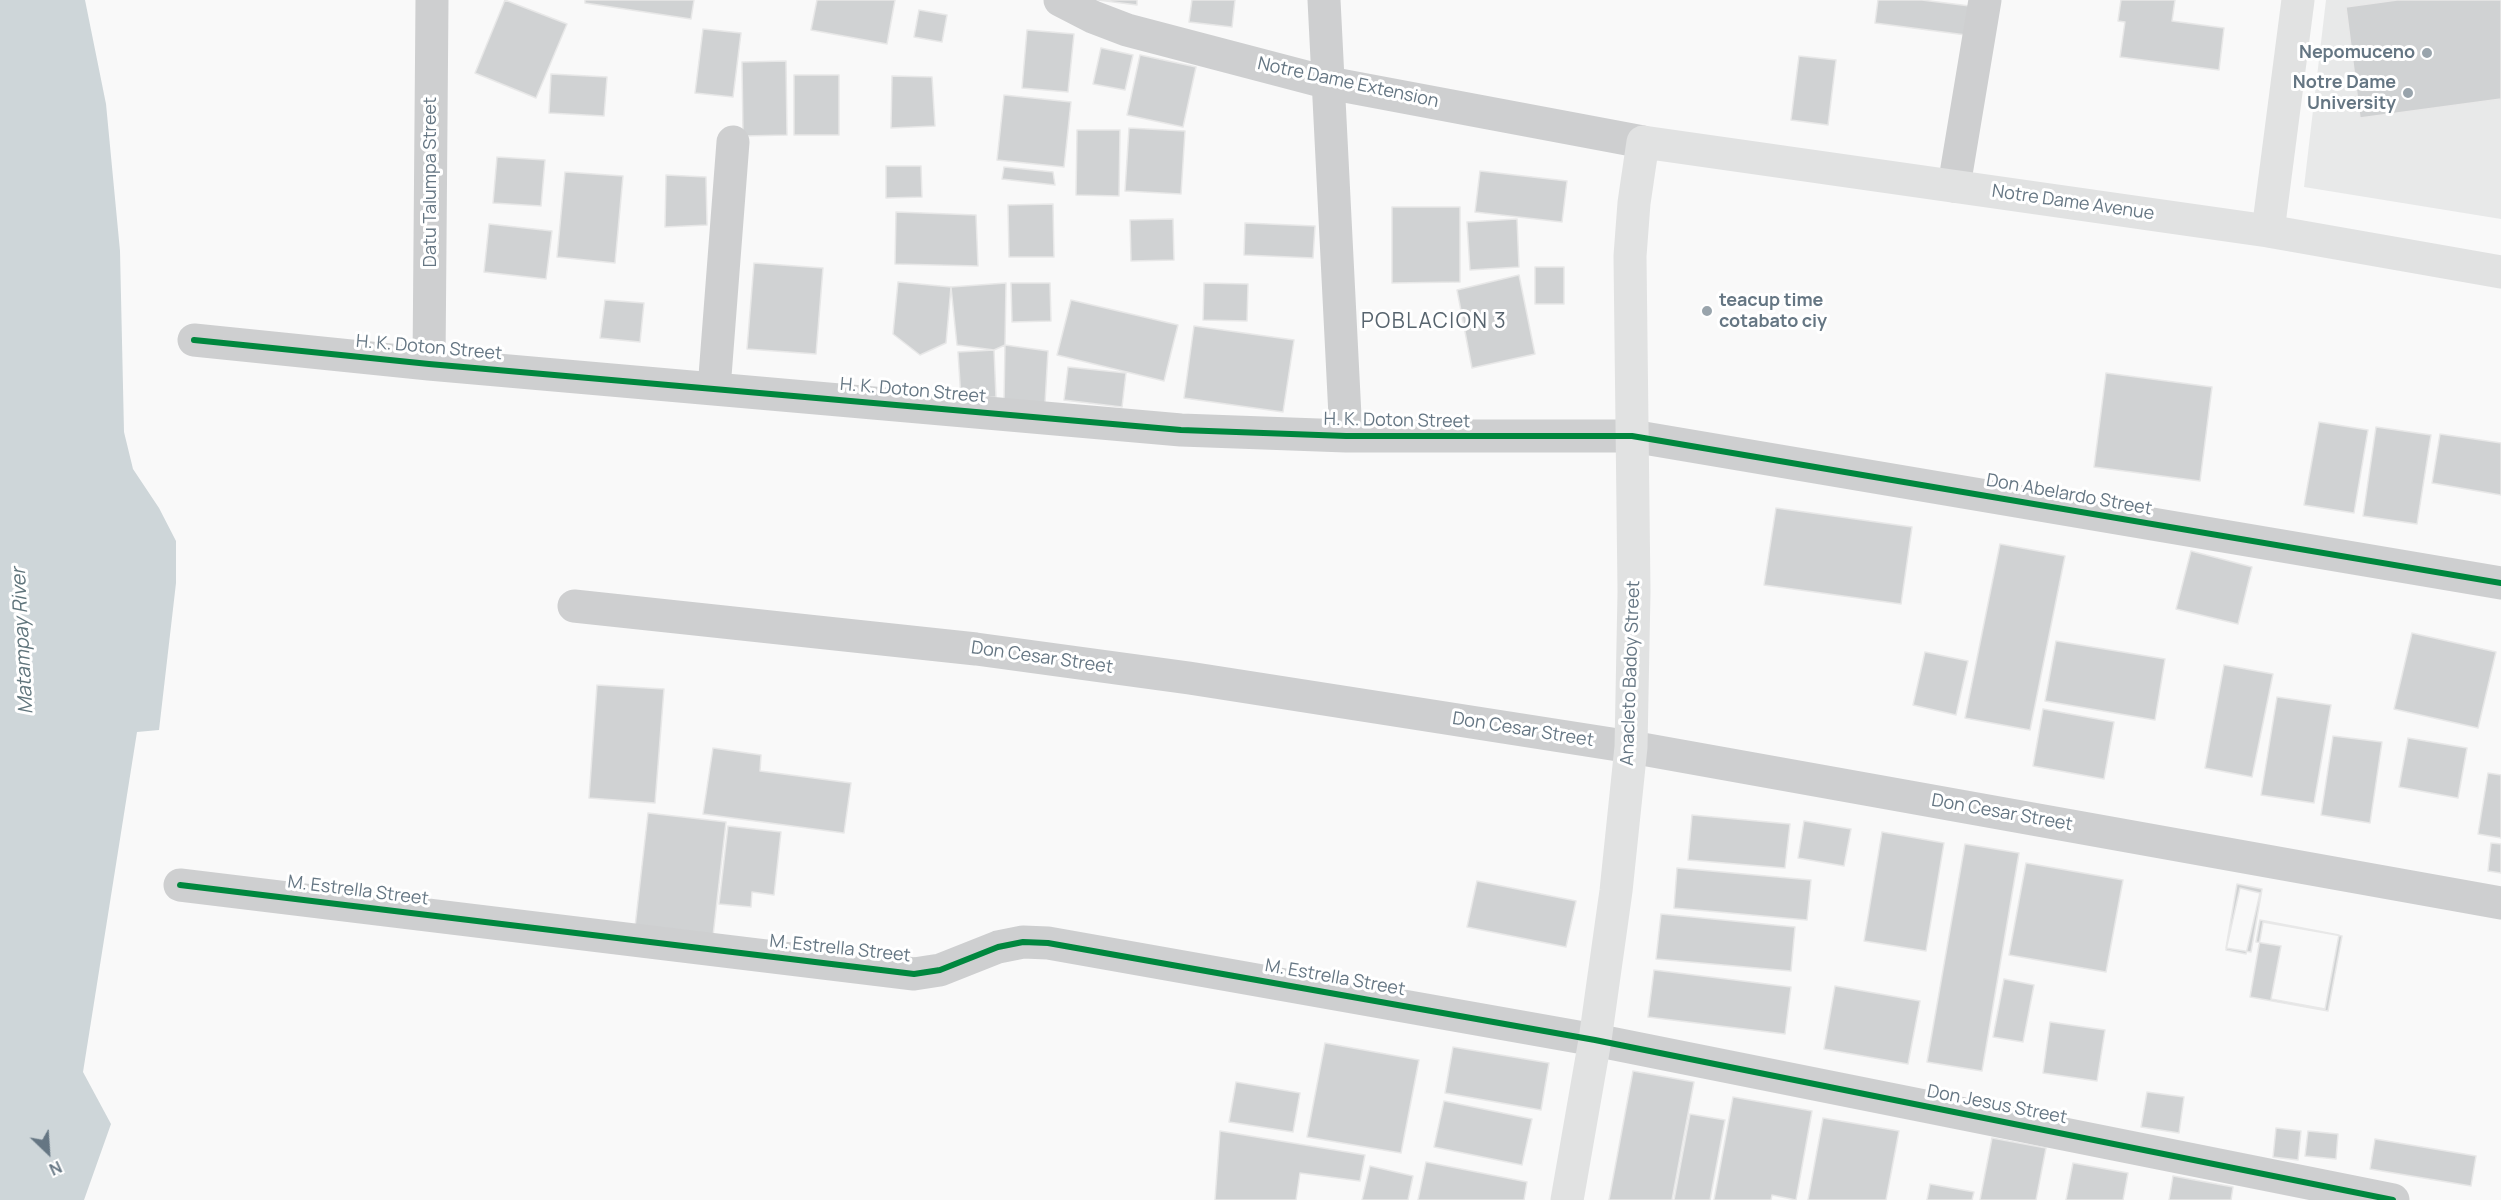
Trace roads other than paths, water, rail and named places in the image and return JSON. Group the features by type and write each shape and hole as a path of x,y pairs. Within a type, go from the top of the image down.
{"main road":[{"path":"2268,231 2298,0"},
{"name":"Notre Dame Avenue","path":"1643,142 2268,231 2501,272"},
{"name":"Anacleto Badoy Street","path":"1567,1200 1595,1040 1616,891 1631,747 1634,592 1630,256 1634,203 1643,142"}],"street":[{"name":"Datu Talumpa Street","path":"429,364 432,0"},
{"name":"Notre Dame Extension","path":"1060,0 1093,18 1127,30 1329,83 1643,142"},
{"path":"1324,0 1346,436"},
{"path":"1953,186 1985,0"},
{"path":"714,389 733,142"},
{"name":"H. K. Doton Street","path":"194,340 429,364 1181,430 1346,436 1632,436"},
{"name":"Don Abelardo Street","path":"1632,436 2501,583"},
{"name":"Don Cesar Street","path":"574,606 976,649 1189,678 1631,747 2501,903"},
{"name":"M. Estrella Street","path":"180,885 914,974 940,970 998,947 1023,942 1048,943 1595,1040"},
{"name":"Don Jesus Street","path":"1595,1040 2393,1200"}],"water":[{"name":"Matampay River","path":"0,0 85,0 106,104 120,251 124,432 133,469 159,508 176,541 176,583 159,730 137,732 83,1072 111,1124 84,1200 0,1200"}],"place":[{"name":"Nepomuceno","path":"2427,53"},
{"name":"Notre Dame University","path":"2408,93"},
{"name":"teacup time cotabato ciy","path":"1707,311"}],"district":[{"name":"POBLACION 3","path":"1434,322"}]}
